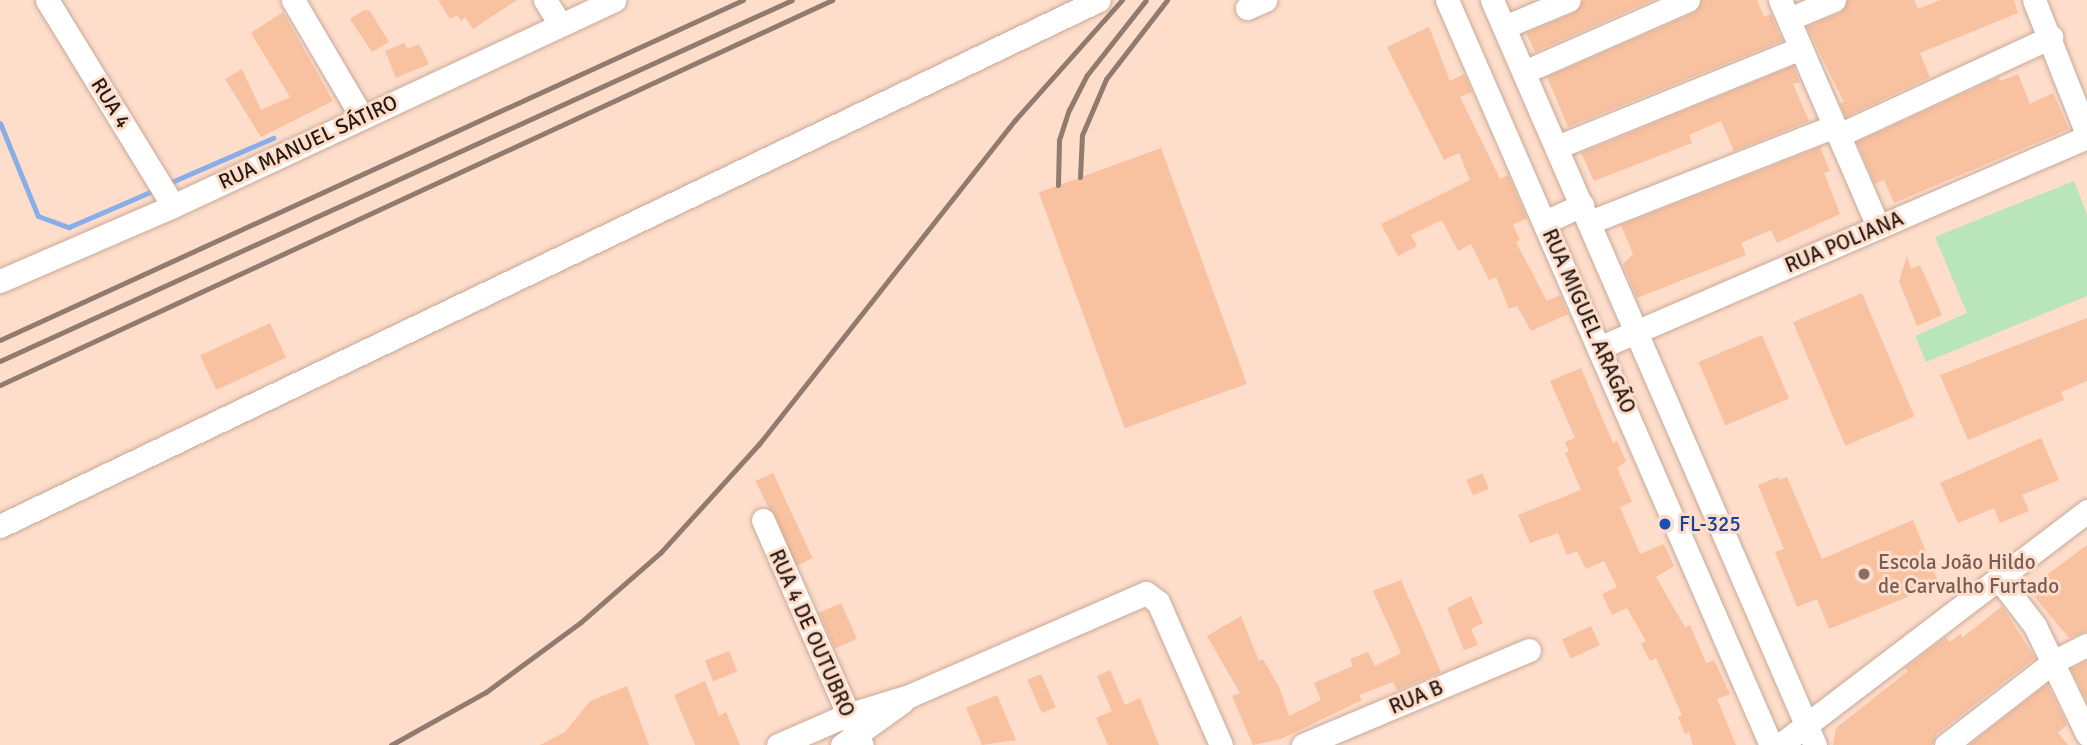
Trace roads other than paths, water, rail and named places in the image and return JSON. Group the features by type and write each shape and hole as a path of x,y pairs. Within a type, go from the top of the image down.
{"street":[{"name":"RUA 4","path":"47,0 173,206"},
{"path":"293,0 362,117"},
{"path":"545,0 560,24"},
{"name":"RUA MANUEL SÁTIRO","path":"0,281 173,206 614,0"},
{"path":"0,526 1099,0"},
{"name":"RUA MIGUEL ARAGÃO","path":"1447,0 1601,347 1771,745"},
{"name":"RUA MIGUEL ARAGÃO","path":"1492,0 1811,736"},
{"path":"1504,27 1569,0"},
{"path":"1524,72 1688,0"},
{"path":"1834,0 1784,10 1878,227"},
{"path":"2034,0 2051,37 2087,136"},
{"path":"1545,222 1586,213 1837,130 2051,37"},
{"path":"1557,148 1801,47"},
{"name":"RUA POLIANA","path":"1601,347 2087,136"},
{"path":"1780,745 1811,736 1999,579 2087,511"},
{"name":"RUA 4 DE OUTUBRO","path":"762,520 847,715 854,742"},
{"path":"1999,579 2035,626 2087,734"},
{"path":"778,745 847,715 909,695 1146,593 1158,602 1221,745"},
{"path":"1728,643 1764,627"},
{"path":"1946,745 2053,662 2087,645"},
{"name":"RUA B","path":"1303,745 1529,650"},
{"path":"854,742 909,695"}],"waterway":[{"path":"0,123 38,216 69,227 155,190"},
{"path":"167,184 273,138"}],"railway":[{"path":"0,340 743,0"},
{"path":"0,361 792,0"},
{"path":"0,385 832,0"},
{"path":"391,745 486,692 581,622 661,552 759,444 1015,120 1122,0"},
{"path":"1058,185 1059,140 1069,110 1087,75 1146,0"},
{"path":"1080,177 1082,135 1106,79 1167,0"}],"place":[{"name":"FL-325","path":"1665,524"},
{"name":"Escola João Hildo de Carvalho Furtado","path":"1864,574"}]}
